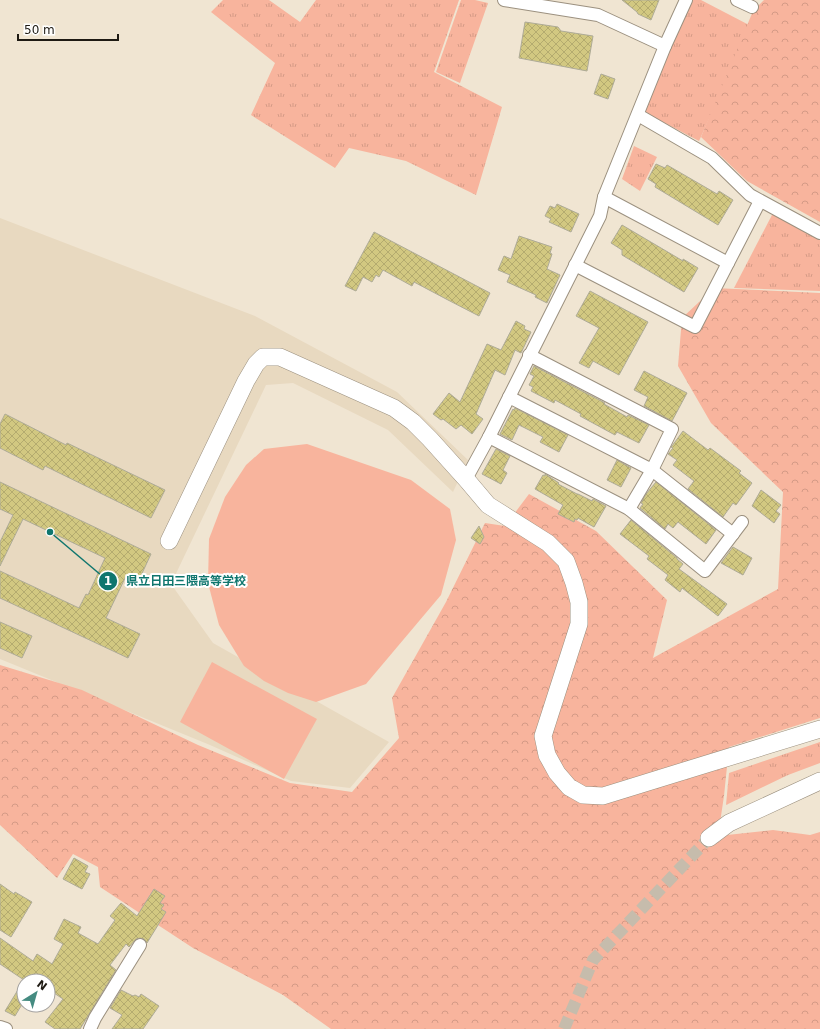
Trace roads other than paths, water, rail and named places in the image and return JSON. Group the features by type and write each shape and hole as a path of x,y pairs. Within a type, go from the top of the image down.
{"street":[{"path":"504,0 598,15 665,46"},
{"path":"466,479 489,437 600,216 604,197 665,46 686,0"},
{"path":"737,0 752,7"},
{"path":"638,115 712,158 750,195 820,232"},
{"path":"604,197 728,263"},
{"path":"575,264 695,327 760,201"},
{"path":"529,355 672,429 652,470 629,509"},
{"path":"169,541 246,381 256,364 263,357 280,356 394,408 413,422 488,505 548,543 566,561 579,602 579,624 543,736 547,755 557,772 569,786 583,796 603,796 820,729"},
{"path":"509,396 652,470 733,534"},
{"path":"489,437 629,509 704,571 742,522"},
{"path":"709,838 729,823 820,780"},
{"path":"90,1029 95,1018 140,945"},
{"path":"0,1027 6,1029"}],"tunnel":[{"path":"564,1029 593,960 709,838"}],"place":[{"name":"県立日田三隈高等学校","path":"50,532"}]}
